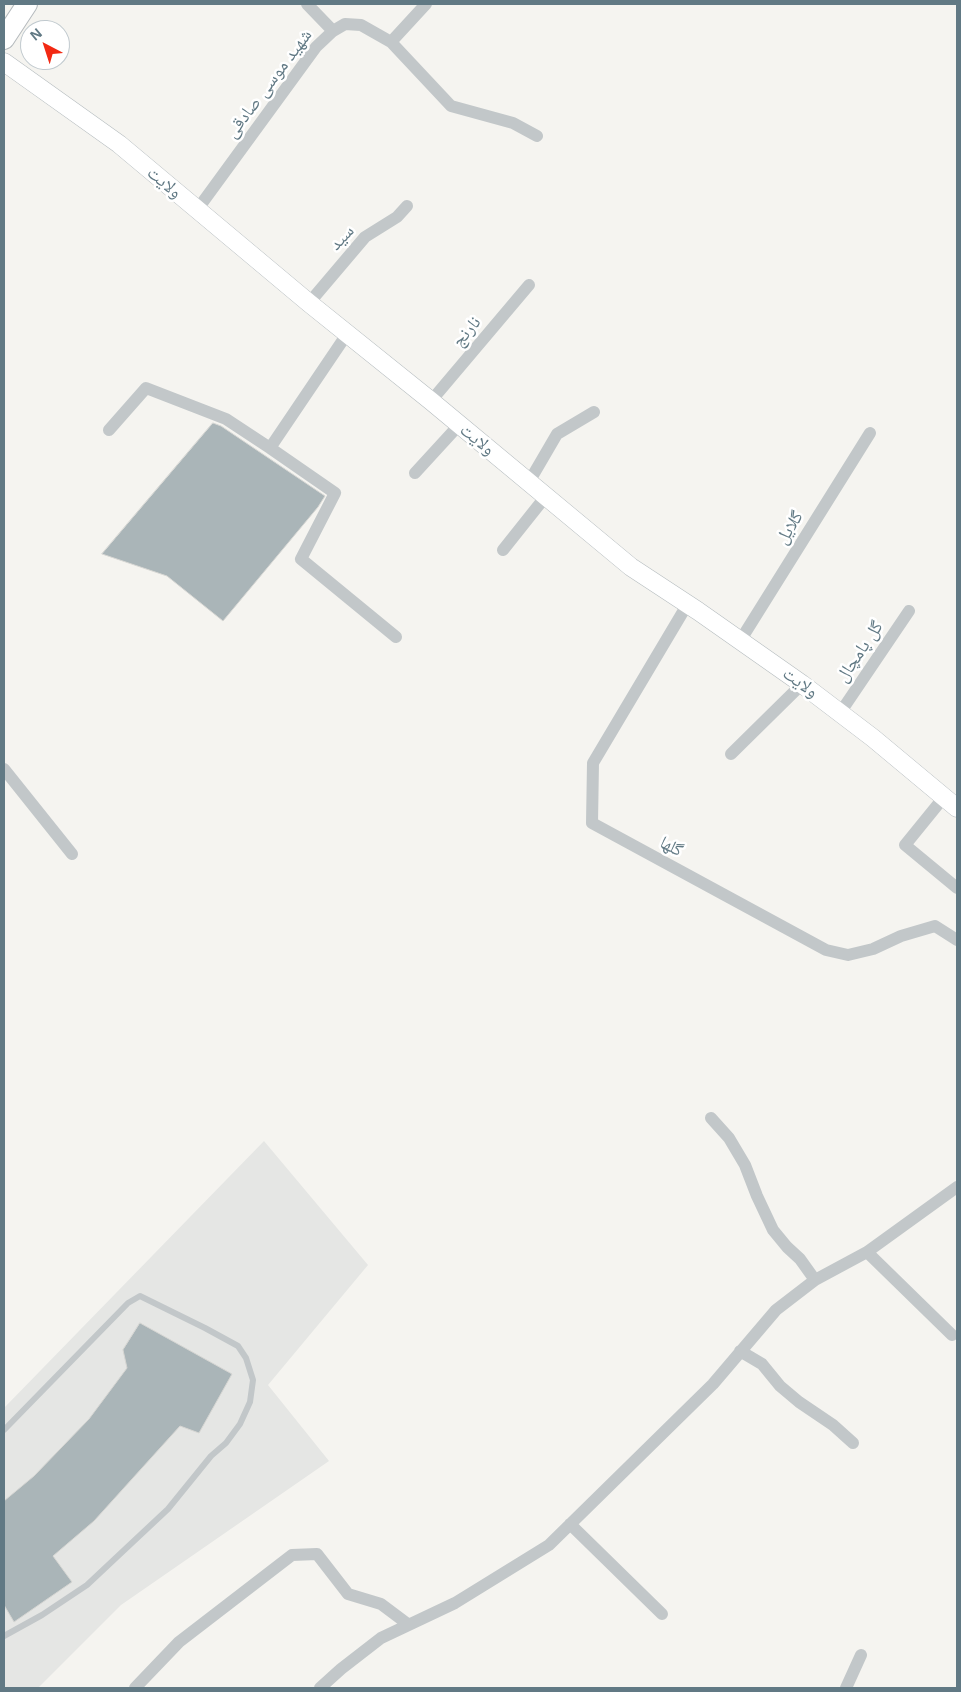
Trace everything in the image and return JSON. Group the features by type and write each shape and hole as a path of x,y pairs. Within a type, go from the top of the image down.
{"main road":[{"path":"4,39 26,4"}],"street":[{"path":"307,4 333,30"},
{"path":"391,42 426,4"},
{"name":"شهید موسی صادقی","path":"197,210 316,47 333,30 345,24 360,25 391,42 451,106 513,123 537,136"},
{"name":"ولایت","path":"4,62 119,144 309,303 431,401 631,567 802,684 872,738 957,808"},
{"name":"سید","path":"309,303 365,236 397,217 407,206"},
{"name":"نارنج","path":"431,401 529,286"},
{"path":"270,448 347,334"},
{"path":"109,430 146,388 226,420 335,493 301,558 396,637"},
{"path":"529,482 557,434 594,412"},
{"path":"415,473 459,425"},
{"name":"گلایل","path":"740,641 870,433"},
{"path":"502,550 546,496"},
{"name":"گلها","path":"688,605 593,763 592,823 826,950 848,955 873,949 901,936 935,926 957,940"},
{"name":"گل پامچال","path":"840,713 909,611"},
{"path":"731,754 802,684"},
{"path":"4,769 72,854"},
{"path":"944,797 905,845 957,888"},
{"path":"711,1118 728,1138 745,1164 773,1230 787,1247 800,1258 815,1280"},
{"path":"320,1688 381,1638 455,1603 549,1545 713,1384 776,1310 815,1280 867,1252 957,1187"},
{"path":"867,1252 952,1335"},
{"path":"740,1351 762,1364 780,1386 854,1443"},
{"path":"570,1524 662,1614"},
{"path":"135,1688 179,1642 292,1555 317,1554 348,1594 381,1604 409,1625"},
{"path":"846,1688 861,1655"}],"lane":[{"path":"4,1430 128,1303 140,1296 238,1346 246,1358 253,1380 250,1402 240,1424 226,1443 211,1456 168,1509 87,1585 42,1615 4,1636"}],"shaded area":[{"path":"264,1141 368,1265 268,1385 329,1461 121,1605 38,1688 4,1688 4,1408"}],"building":[{"path":"213,423 221,426 325,496 318,507 223,621 167,576 102,554"},
{"path":"140,1323 232,1374 199,1433 180,1426 94,1521 53,1556 72,1582 14,1622 4,1605 4,1501 34,1476 89,1419 127,1368 123,1350"}]}
